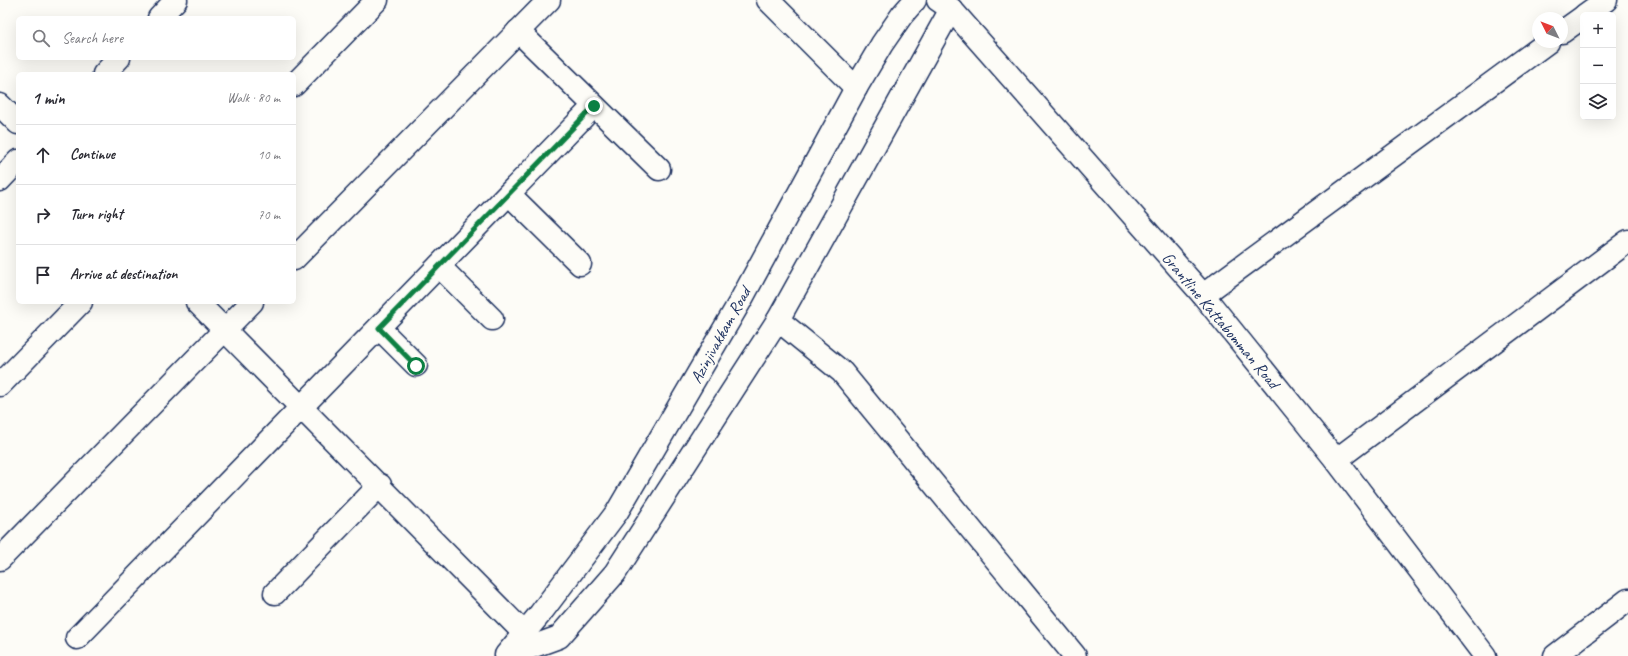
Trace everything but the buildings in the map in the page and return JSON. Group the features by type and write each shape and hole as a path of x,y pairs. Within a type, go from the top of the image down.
{"street":[{"path":"161,16 176,0"},
{"path":"296,83 377,0"},
{"path":"296,257 549,0"},
{"path":"768,0 856,88"},
{"name":"Azinjivakkam Road","path":"505,656 618,512 740,300 856,88 882,44 902,15 915,0"},
{"path":"1590,12 1606,0"},
{"path":"510,656 559,637 615,573 778,320 945,4"},
{"name":"Grantline Kattabomman Road","path":"945,4 1203,295 1336,460 1485,656"},
{"path":"1568,28 1580,19"},
{"path":"518,31 659,169"},
{"path":"1203,295 1540,48"},
{"path":"106,72 117,60"},
{"path":"0,105 16,121"},
{"path":"77,638 594,106"},
{"path":"0,180 16,163"},
{"path":"509,194 580,264"},
{"path":"1336,460 1628,241"},
{"path":"439,266 492,319"},
{"path":"0,384 79,304"},
{"path":"199,304 380,485 524,633"},
{"path":"0,559 250,304"},
{"path":"778,320 842,372 1075,656"},
{"path":"379,328 416,366"},
{"path":"275,593 380,485"},
{"path":"1555,656 1628,600"}],"route":[{"path":"416,366 379,328 594,106"}]}
